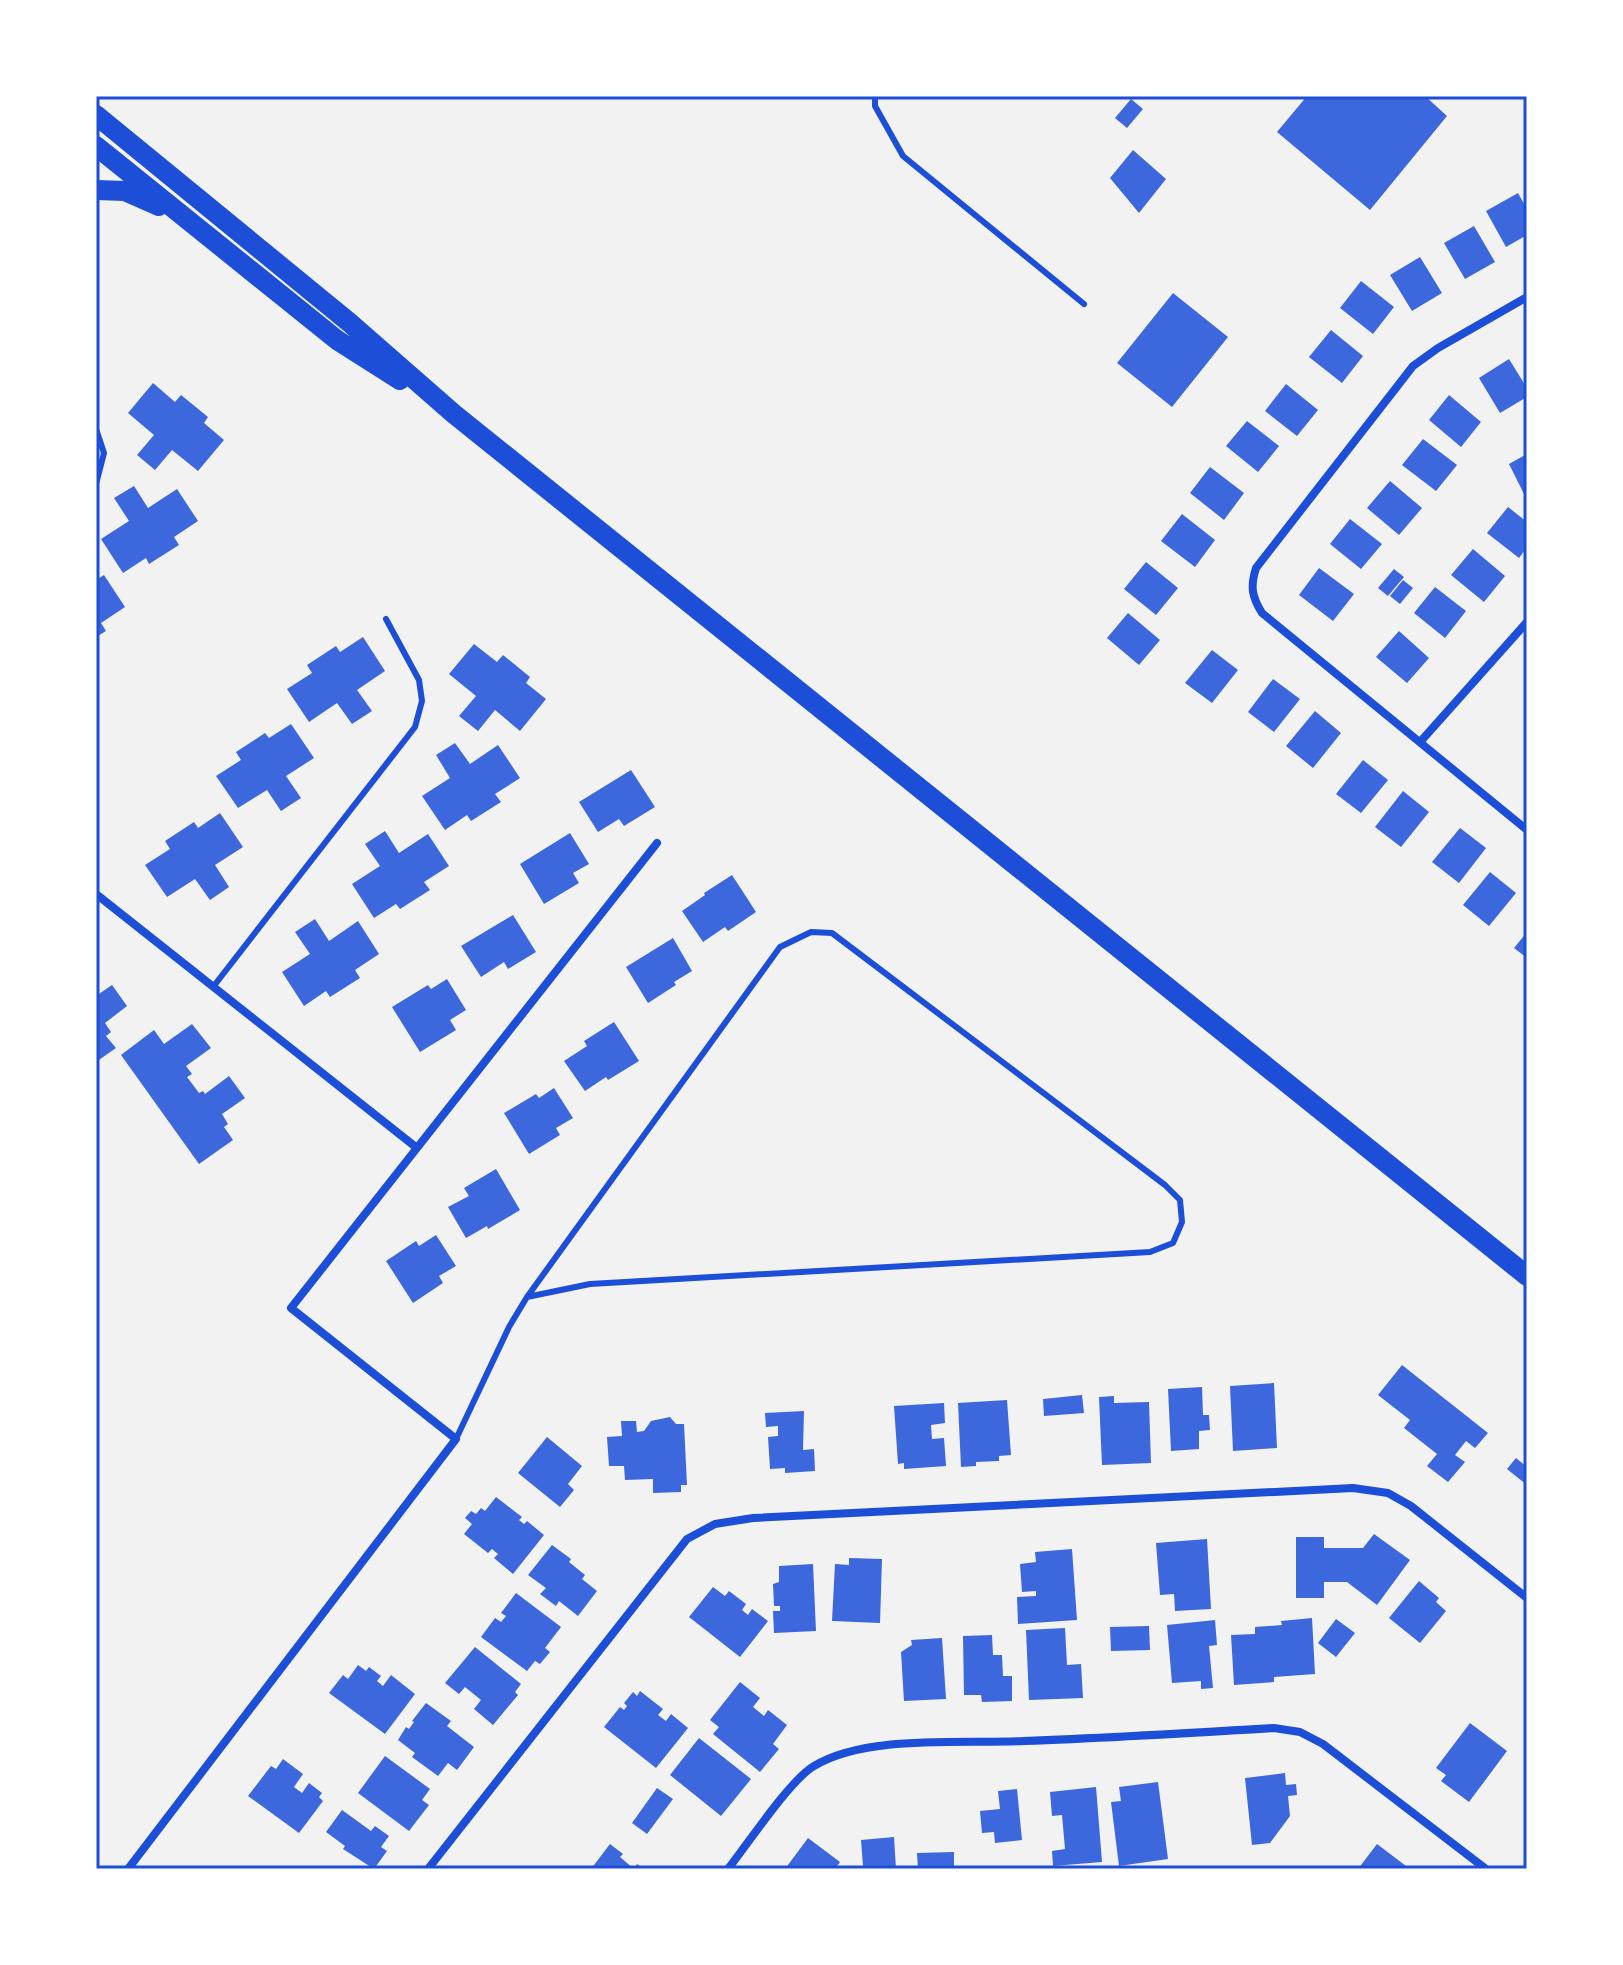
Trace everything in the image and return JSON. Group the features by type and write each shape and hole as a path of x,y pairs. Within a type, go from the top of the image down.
{"main road":[{"path":"96,115 338,313 454,414 1527,1276"},
{"path":"96,146 337,340 454,414"},
{"path":"96,190 125,191 184,218"}],"street":[{"path":"1527,297 1438,348 1413,366 1256,568 1251,583 1253,598 1262,613 1527,830"},
{"path":"1421,741 1527,622"},
{"path":"128,1869 456,1439 291,1308 657,843"},
{"path":"96,894 417,1148"},
{"path":"428,1869 687,1539 715,1524 753,1518 1353,1488 1388,1493 1411,1506 1527,1598"},
{"path":"728,1869 788,1792 812,1767 846,1752 881,1746 1023,1742 1274,1728 1300,1732 1323,1744 1486,1869"}],"lane":[{"path":"875,96 875,106 903,156 1084,304"},
{"path":"96,429 104,453 96,484"},
{"path":"213,987 415,727 422,701 419,680 386,619"},
{"path":"456,1439 509,1327 527,1297 780,947 811,932 832,933 1165,1185 1180,1200 1182,1222 1173,1243 1150,1252 590,1284 527,1297"}],"building":[{"path":"1307,96 1425,96 1447,116 1370,210 1277,132"},
{"path":"1131,99 1143,109 1127,128 1115,118"},
{"path":"1133,150 1166,179 1139,213 1110,178"},
{"path":"1518,193 1527,209 1527,235 1506,247 1486,211"},
{"path":"1474,226 1495,262 1465,279 1444,243"},
{"path":"1420,257 1442,293 1412,311 1390,275"},
{"path":"1361,281 1394,307 1373,334 1340,308"},
{"path":"1173,293 1228,337 1172,407 1117,363"},
{"path":"1331,330 1363,356 1342,383 1309,357"},
{"path":"1509,359 1527,388 1527,397 1500,413 1479,378"},
{"path":"153,383 175,402 181,395 208,417 204,423 224,440 198,471 172,450 155,470 137,455 154,435 128,413"},
{"path":"1286,384 1318,410 1297,436 1265,411"},
{"path":"1449,395 1481,422 1461,447 1429,420"},
{"path":"1247,421 1279,446 1258,472 1226,446"},
{"path":"1423,439 1457,465 1436,491 1402,465"},
{"path":"1527,454 1527,500 1509,464"},
{"path":"1210,467 1244,493 1224,520 1190,493"},
{"path":"1390,481 1422,508 1399,535 1367,508"},
{"path":"134,486 148,508 177,489 198,521 174,537 179,545 149,564 146,558 123,573 101,539 129,521 114,498"},
{"path":"1508,507 1527,522 1527,547 1519,558 1487,533"},
{"path":"1182,514 1215,540 1195,567 1161,541"},
{"path":"1350,519 1382,544 1361,569 1330,544"},
{"path":"1473,549 1505,576 1484,602 1451,575"},
{"path":"1146,562 1178,588 1156,615 1124,589"},
{"path":"1319,568 1354,594 1333,621 1299,595"},
{"path":"1394,569 1404,577 1388,596 1378,588"},
{"path":"104,575 125,607 101,623 106,631 96,637 96,580"},
{"path":"1403,580 1413,588 1400,604 1390,596"},
{"path":"1435,587 1466,611 1445,638 1414,613"},
{"path":"1128,613 1160,640 1139,665 1107,638"},
{"path":"1399,631 1429,658 1407,683 1376,657"},
{"path":"363,637 385,671 357,690 372,711 352,724 337,703 309,722 287,689 312,673 307,665 336,646 340,652"},
{"path":"474,644 497,662 503,655 530,677 526,683 546,699 520,731 495,710 478,731 459,716 476,696 449,674"},
{"path":"1212,650 1238,670 1212,703 1185,683"},
{"path":"1273,679 1300,699 1274,732 1248,712"},
{"path":"1315,711 1341,733 1313,768 1286,746"},
{"path":"291,724 314,758 286,776 301,798 281,811 267,790 238,808 216,776 241,760 236,752 265,733 269,738"},
{"path":"455,743 470,764 498,745 520,778 495,794 501,802 471,821 467,815 445,830 422,796 450,778 436,755"},
{"path":"1363,760 1388,780 1361,813 1336,794"},
{"path":"631,770 655,807 624,826 619,819 598,832 579,802"},
{"path":"1403,791 1429,812 1401,847 1375,827"},
{"path":"220,813 243,847 215,865 229,887 210,900 195,879 167,897 145,865 170,849 165,841 194,822 198,828"},
{"path":"1460,828 1486,848 1459,883 1432,862"},
{"path":"385,831 399,853 428,834 449,866 424,882 430,890 400,909 396,904 374,918 352,884 380,866 365,844"},
{"path":"570,833 589,864 573,873 579,883 544,904 520,864"},
{"path":"1490,872 1516,893 1489,926 1463,905"},
{"path":"732,875 756,912 728,931 725,927 703,942 682,911"},
{"path":"513,915 536,952 508,969 504,962 481,977 461,946"},
{"path":"315,919 329,941 358,921 379,954 355,970 360,978 330,997 326,991 304,1006 282,972 310,954 295,932"},
{"path":"1527,932 1527,958 1514,948"},
{"path":"673,938 692,971 648,1003 626,967"},
{"path":"447,979 466,1010 450,1020 456,1030 420,1052 392,1007 428,985 431,989"},
{"path":"112,985 127,1006 105,1023 111,1032 106,1036 116,1048 96,1062 96,996"},
{"path":"614,1022 639,1061 585,1091 564,1061 587,1046 584,1041"},
{"path":"192,1024 211,1048 186,1066 192,1074 187,1077 199,1093 203,1091 205,1094 229,1076 245,1098 222,1114 228,1124 224,1127 233,1140 199,1164 121,1055 154,1030 164,1044"},
{"path":"554,1088 573,1118 556,1128 560,1135 529,1154 504,1113 536,1094 539,1098"},
{"path":"496,1169 520,1210 466,1238 448,1207 469,1196 464,1188"},
{"path":"436,1235 456,1266 439,1276 443,1283 413,1303 386,1261 416,1241 419,1246"},
{"path":"1402,1365 1488,1433 1475,1448 1466,1441 1455,1455 1465,1462 1448,1482 1427,1466 1437,1454 1404,1428 1410,1420 1378,1395"},
{"path":"1274,1383 1277,1448 1233,1451 1230,1386"},
{"path":"1202,1387 1203,1415 1209,1415 1210,1430 1199,1431 1199,1449 1171,1451 1168,1389"},
{"path":"1082,1395 1084,1413 1044,1416 1043,1399"},
{"path":"1114,1396 1114,1403 1149,1402 1151,1463 1102,1465 1099,1397"},
{"path":"1007,1400 1011,1455 999,1456 999,1461 976,1462 976,1466 961,1467 958,1403"},
{"path":"944,1403 945,1423 931,1425 932,1439 944,1438 946,1466 904,1469 904,1463 898,1464 894,1406"},
{"path":"804,1411 803,1450 814,1449 815,1471 785,1473 785,1468 770,1469 768,1437 778,1436 778,1426 766,1427 765,1413"},
{"path":"670,1417 676,1424 684,1424 687,1485 681,1485 681,1492 653,1493 653,1479 625,1480 624,1466 609,1466 607,1437 622,1436 621,1421 636,1421 637,1432 644,1431 651,1421"},
{"path":"547,1437 582,1466 568,1484 574,1490 560,1507 518,1473"},
{"path":"1516,1458 1527,1467 1527,1485 1507,1469"},
{"path":"496,1497 522,1517 519,1520 524,1524 527,1521 544,1535 513,1574 494,1558 498,1554 492,1549 488,1553 464,1534 472,1524 465,1518 471,1511 476,1514 481,1508 485,1511"},
{"path":"1374,1534 1410,1560 1377,1605 1347,1582 1324,1582 1324,1598 1296,1598 1296,1537 1324,1537 1324,1548 1363,1548"},
{"path":"1207,1539 1211,1609 1175,1611 1174,1594 1160,1595 1156,1543"},
{"path":"552,1545 571,1559 569,1562 585,1575 582,1579 597,1591 578,1616 559,1601 556,1606 540,1594 546,1588 528,1575"},
{"path":"1072,1549 1077,1620 1018,1624 1017,1597 1036,1596 1036,1591 1022,1592 1020,1564 1036,1562 1035,1552"},
{"path":"849,1558 882,1559 880,1623 832,1621 835,1564 849,1565"},
{"path":"813,1564 816,1631 774,1633 773,1611 780,1611 780,1606 774,1606 773,1584 779,1582 779,1566"},
{"path":"1419,1581 1439,1598 1436,1602 1446,1611 1420,1643 1389,1618"},
{"path":"713,1587 725,1596 729,1591 746,1604 742,1610 748,1615 752,1609 768,1621 740,1657 689,1617"},
{"path":"516,1593 561,1627 545,1648 550,1652 540,1664 535,1661 527,1671 481,1637 495,1618 501,1622 506,1616 501,1613"},
{"path":"1312,1618 1315,1674 1274,1677 1274,1682 1234,1685 1231,1635 1255,1634 1255,1627"},
{"path":"1336,1619 1355,1633 1336,1657 1318,1643"},
{"path":"1215,1620 1217,1645 1209,1646 1213,1688 1201,1689 1201,1681 1172,1683 1167,1625"},
{"path":"1149,1626 1150,1650 1111,1651 1110,1627"},
{"path":"1065,1628 1067,1665 1081,1664 1083,1698 1029,1700 1026,1630"},
{"path":"992,1635 993,1655 1002,1655 1003,1676 1012,1676 1012,1701 982,1702 981,1695 964,1695 963,1636"},
{"path":"942,1638 946,1699 904,1701 901,1652 912,1645 911,1640"},
{"path":"475,1647 521,1684 515,1692 518,1695 493,1725 474,1709 481,1700 465,1687 459,1694 445,1683"},
{"path":"358,1665 366,1671 369,1667 381,1676 377,1681 383,1686 391,1675 415,1694 385,1734 329,1693 343,1675 348,1679"},
{"path":"740,1682 760,1698 753,1707 764,1716 768,1710 787,1725 773,1744 779,1749 760,1772 713,1734 719,1727 710,1720"},
{"path":"640,1691 663,1709 658,1715 666,1721 671,1714 688,1728 656,1768 604,1727 620,1707 624,1710 627,1706 624,1703 633,1692 637,1696"},
{"path":"426,1703 451,1721 447,1726 474,1747 457,1770 448,1763 438,1776 412,1757 415,1753 398,1740"},
{"path":"1470,1723 1507,1751 1469,1802 1441,1781 1446,1775 1436,1768"},
{"path":"699,1738 751,1779 721,1816 670,1775"},
{"path":"385,1756 430,1789 422,1800 429,1805 409,1831 358,1793"},
{"path":"283,1759 303,1774 294,1787 302,1793 309,1783 322,1793 319,1797 323,1801 299,1833 248,1796 271,1766 276,1769"},
{"path":"1285,1773 1286,1785 1296,1784 1297,1795 1288,1796 1290,1816 1270,1843 1252,1845 1245,1778"},
{"path":"1158,1782 1168,1859 1119,1866 1111,1802 1121,1801 1119,1787"},
{"path":"1096,1787 1102,1862 1053,1866 1052,1851 1065,1849 1062,1815 1052,1816 1050,1792"},
{"path":"657,1788 673,1799 647,1834 632,1823"},
{"path":"1017,1789 1022,1840 995,1843 994,1832 982,1833 980,1811 1000,1809 998,1791"},
{"path":"342,1810 371,1831 375,1826 389,1836 381,1847 387,1851 374,1869 343,1849 345,1846 326,1832"},
{"path":"894,1837 896,1869 867,1869 863,1866 861,1840"},
{"path":"808,1838 840,1862 835,1869 785,1869"},
{"path":"610,1844 623,1854 620,1857 634,1869 591,1869"},
{"path":"1377,1844 1410,1869 1358,1869"},
{"path":"954,1852 954,1869 918,1869 917,1853"}]}
